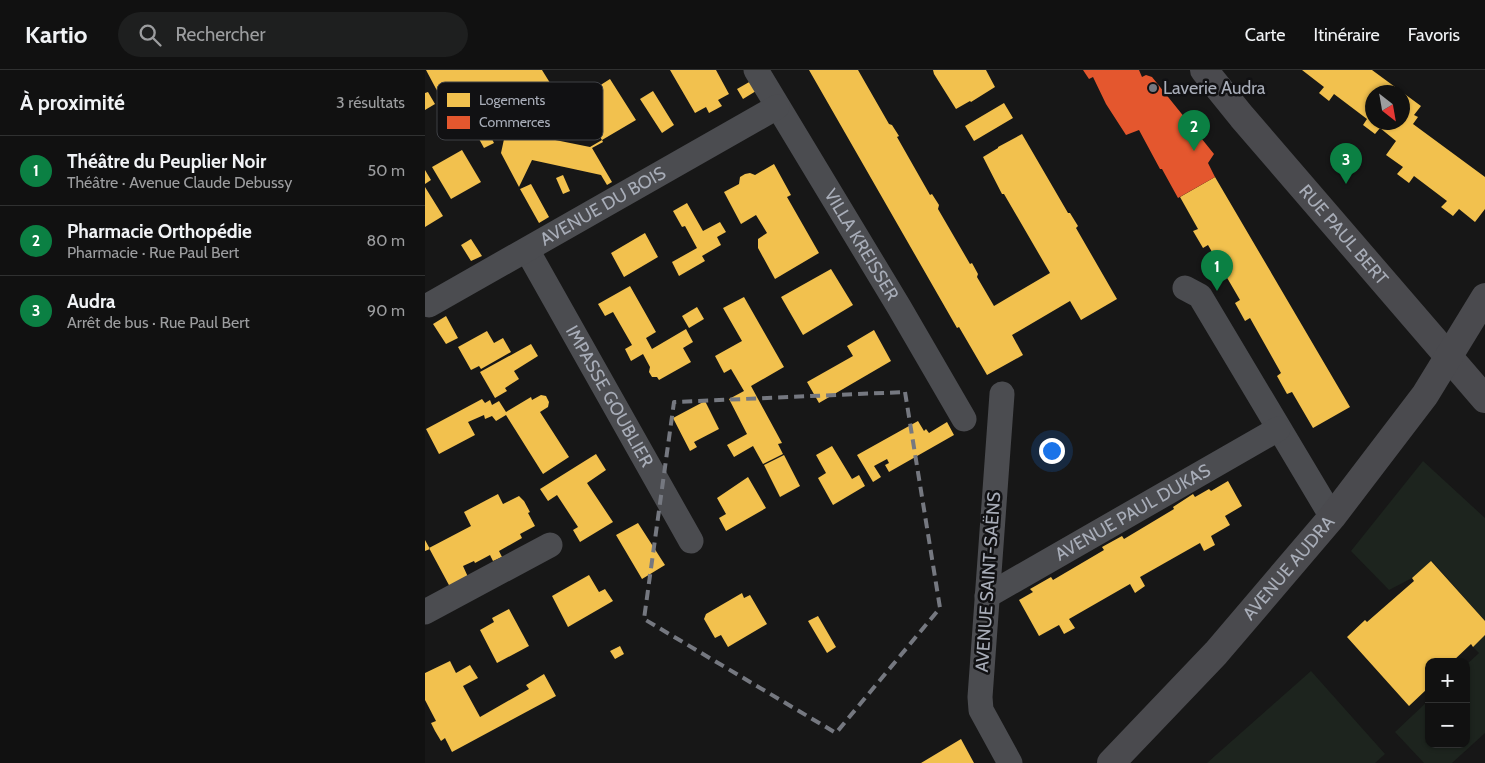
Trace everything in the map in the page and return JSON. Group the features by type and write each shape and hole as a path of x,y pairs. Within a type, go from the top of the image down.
{"street":[{"name":"VILLA KREISSER","path":"756,70 899,307 964,419"},
{"name":"RUE PAUL BERT","path":"1204,70 1242,117 1485,399"},
{"name":"AVENUE DU BOIS","path":"429,305 777,107"},
{"name":"IMPASSE GOUBLIER","path":"527,250 691,541"},
{"path":"1185,288 1200,296 1332,517"},
{"name":"AVENUE AUDRA","path":"1111,763 1216,653 1332,517 1425,395 1485,297"},
{"name":"AVENUE SAINT-SAËNS","path":"1002,394 980,697 981,710 1010,763"},
{"name":"AVENUE PAUL DUKAS","path":"987,596 1278,429"},
{"path":"425,612 550,545"}],"highlighted area":[{"path":"905,392 940,608 836,733 644,619 674,402"}],"shaded area":[{"path":"1423,461 1485,518 1485,621 1432,561 1412,578 1389,590 1351,551"},
{"path":"1485,635 1485,733 1470,747 1470,661 1479,653 1473,647"},
{"path":"1311,671 1385,754 1375,763 1207,763"},
{"path":"1425,704 1425,748 1468,748 1452,763 1424,763 1395,732"}],"building: Logements":[{"path":"426,70 542,70 549,82 437,82 437,91"},
{"path":"670,70 716,70 729,94 718,100 722,106 709,113 706,107 695,113"},
{"path":"809,70 858,70 889,124 892,125 899,136 897,137 930,195 932,194 939,205 938,209 970,264 972,263 978,274 977,277 994,306 1050,273 1004,194 1002,194 983,157 1022,134 1068,213 1070,213 1078,226 1076,228 1117,299 1081,320 1070,301 1012,335 1023,355 987,375 959,327 957,328"},
{"path":"933,70 986,70 995,87 956,109"},
{"path":"1302,70 1372,70 1392,85 1365,85 1365,117 1334,94 1329,101 1319,93 1324,87"},
{"path":"610,79 636,120 603,139 603,83"},
{"path":"751,81 756,91 743,99 737,89"},
{"path":"653,91 674,125 662,133 640,99"},
{"path":"428,92 435,104 425,110 425,93"},
{"path":"1410,98 1421,106 1414,115 1418,117 1413,124 1485,177 1485,209 1475,222 1459,209 1453,216 1441,207 1447,201 1414,176 1409,183 1397,174 1403,167 1386,155 1396,141 1382,130 1410,130"},
{"path":"1004,103 1013,118 974,141 965,126"},
{"path":"1370,130 1378,130 1375,134"},
{"path":"480,140 492,140 494,143 484,148"},
{"path":"504,140 555,140 590,147 602,140 603,142 592,148 612,182 607,185 601,175 532,160 519,187 501,153"},
{"path":"462,150 481,182 451,199 432,167"},
{"path":"774,164 791,195 787,197 819,253 775,279 758,248 758,239 767,233 756,215 741,224 724,192 739,184 740,177 745,174 755,175"},
{"path":"425,170 431,180 425,184"},
{"path":"563,175 570,191 563,194 556,178"},
{"path":"1215,177 1350,407 1313,428 1292,392 1287,394 1277,376 1281,373 1250,318 1245,321 1235,303 1240,300 1208,245 1203,248 1193,231 1198,229 1180,197"},
{"path":"531,184 549,217 539,223 520,189"},
{"path":"425,187 443,216 425,227"},
{"path":"687,203 703,231 720,222 726,232 717,237 721,245 702,256 705,261 679,276 672,262 697,248 685,226 682,227 673,211"},
{"path":"645,233 658,257 624,277 611,253"},
{"path":"471,239 482,256 471,261 461,245"},
{"path":"831,269 853,305 803,335 781,297"},
{"path":"630,286 656,332 646,338 652,349 686,329 693,342 683,348 691,362 659,380 657,377 652,377 649,372 650,367 643,354 631,361 625,349 632,345 613,312 605,316 598,304"},
{"path":"744,297 784,367 751,386 782,443 778,444 783,454 763,464 753,446 734,457 727,445 747,434 729,399 744,391 731,369 724,373 715,356 742,341 723,308"},
{"path":"697,307 704,319 689,328 682,316"},
{"path":"446,316 458,338 446,344 433,324"},
{"path":"874,330 891,361 819,403 807,382 853,356 847,346"},
{"path":"487,331 494,343 503,338 511,352 481,369 479,366 471,370 458,347"},
{"path":"531,344 538,356 514,371 519,379 505,388 507,391 495,398 480,372"},
{"path":"541,395 546,396 549,402 548,407 540,412 569,457 543,474 506,415 496,421 492,416 485,419 484,415 468,422 475,435 439,454 426,429 482,399 485,403 490,400 492,405 499,401 506,412 531,397 532,400"},
{"path":"705,401 719,429 694,442 697,447 690,451 673,418"},
{"path":"918,421 924,431 926,429 929,433 947,422 954,435 889,472 885,465 889,463 887,459 874,466 881,477 873,482 857,455"},
{"path":"832,446 852,479 859,475 865,486 833,505 818,478 826,473 816,455"},
{"path":"596,454 606,470 587,483 613,522 580,542 573,530 578,527 557,495 548,501 540,489"},
{"path":"784,455 800,486 780,497 764,465"},
{"path":"748,477 766,508 726,531 719,518 726,514 717,498"},
{"path":"1228,481 1242,506 1225,516 1230,525 1211,536 1215,545 1204,551 1200,543 1140,577 1145,586 1135,593 1130,584 1069,619 1075,628 1064,634 1059,625 1039,636 1019,600 1033,592 1030,589 1051,577 1053,580 1104,550 1102,547 1122,536 1124,539 1174,509 1173,507 1193,494 1195,497 1209,489 1211,491"},
{"path":"498,494 503,504 519,496 530,512 528,513 535,526 520,534 522,538 499,551 502,557 493,561 490,555 475,563 474,561 463,566 468,577 450,587 429,548 471,526 464,512"},
{"path":"638,523 665,565 642,579 616,535"},
{"path":"425,540 430,549 425,551"},
{"path":"1431,561 1485,621 1485,635 1473,647 1471,644 1456,658 1425,658 1425,691 1409,706 1347,637 1365,620 1367,622 1414,581 1412,578"},
{"path":"589,575 599,592 605,589 613,601 568,627 552,596"},
{"path":"742,593 744,598 750,595 767,624 728,647 721,635 715,638 704,619 706,614"},
{"path":"509,609 529,646 497,663 480,630 494,622 492,618"},
{"path":"818,616 836,647 827,653 808,621"},
{"path":"620,646 624,654 615,659 610,651"},
{"path":"450,661 456,673 470,665 478,678 463,686 480,717 529,689 526,685 544,674 556,696 452,752 445,738 441,741 435,731 431,723 436,721 425,700 425,673"},
{"path":"961,739 974,763 921,763"}],"building: Commerces":[{"path":"1083,70 1139,70 1142,77 1146,75 1152,77 1214,154 1208,163 1215,177 1178,198 1139,130 1126,135 1106,104 1093,77 1089,79"}],"place":[{"name":"Laverie Audra","path":"1153,88"},
{"name":"Pharmacie Orthopédie","path":"1194,151"},
{"name":"Audra","path":"1346,184"},
{"name":"Théâtre du Peuplier Noir","path":"1217,291"}]}
